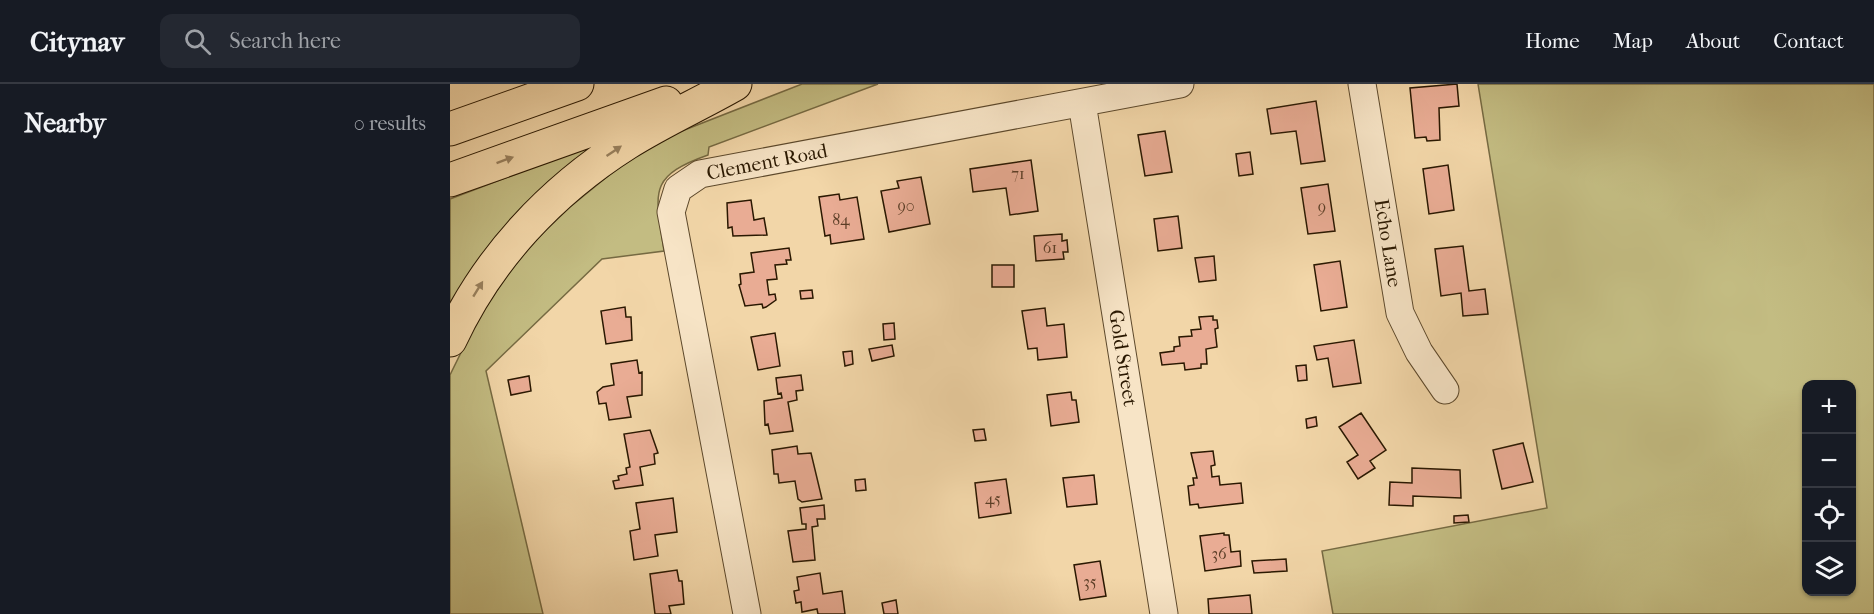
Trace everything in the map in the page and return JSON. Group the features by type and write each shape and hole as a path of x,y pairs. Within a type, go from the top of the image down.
{"highway":[{"path":"450,110 524,84"},
{"path":"450,129 577,84"},
{"path":"450,180 719,84"},
{"path":"450,340 478,289 503,254 531,221 564,190 628,142 735,84"}],"street":[{"name":"Clement Road","path":"747,614 671,212 678,189 700,174 1180,84"},
{"name":"Echo Lane","path":"1362,84 1400,313 1419,352 1445,390"},
{"name":"Gold Street","path":"1082,103 1164,614"}],"shaded area":[{"path":"802,84 878,84 709,147 708,155 674,171 665,180 658,201 664,251 602,259 486,371 543,614 450,614 450,375 477,320 520,255 570,207 646,145"},
{"path":"1478,84 1874,84 1874,614 1333,614 1322,551 1547,508"},
{"path":"589,146 593,153 450,316 450,199"}],"building":[{"path":"1457,84 1459,106 1439,108 1440,140 1427,141 1426,137 1415,138 1410,88"},
{"path":"1316,101 1325,161 1301,164 1296,131 1271,134 1267,109"},
{"path":"1165,131 1172,172 1145,176 1138,135"},
{"path":"1250,152 1253,174 1239,176 1236,154"},
{"path":"1031,160 1038,211 1010,215 1006,188 973,192 970,169"},
{"path":"1448,165 1454,210 1429,214 1423,169"},
{"path":"921,177 930,224 889,232 881,191 899,188 897,181"},
{"path":"1328,184 1335,231 1308,234 1301,188"},
{"path":"839,194 840,200 857,197 864,239 831,244 830,235 825,236 819,197"},
{"path":"751,200 754,220 764,218 767,235 733,236 732,227 728,228 727,203"},
{"path":"1178,216 1182,248 1158,251 1154,219"},
{"path":"1062,234 1062,241 1067,240 1068,252 1063,252 1064,259 1036,261 1034,236"},
{"path":"1463,246 1469,291 1485,289 1488,314 1463,316 1461,293 1441,296 1435,249"},
{"path":"789,248 791,260 786,260 787,264 775,265 777,279 767,280 769,295 775,294 776,300 763,308 762,304 745,306 739,285 741,284 740,274 754,272 751,253"},
{"path":"1214,256 1216,280 1199,282 1195,258"},
{"path":"1340,261 1347,307 1321,311 1314,265"},
{"path":"992,265 1014,265 1014,287 992,287"},
{"path":"812,290 813,298 801,299 800,291"},
{"path":"625,307 626,317 631,317 632,340 606,344 601,311"},
{"path":"1045,308 1047,326 1064,324 1067,357 1038,360 1037,348 1028,349 1022,311"},
{"path":"1213,316 1213,320 1217,320 1218,328 1215,329 1217,347 1206,349 1207,364 1201,364 1201,368 1185,370 1184,363 1162,365 1160,353 1174,351 1174,347 1180,346 1179,337 1192,336 1191,330 1201,329 1199,317"},
{"path":"894,323 895,339 884,340 883,324"},
{"path":"775,333 780,366 758,370 751,337"},
{"path":"1354,340 1361,383 1333,387 1328,358 1317,360 1314,346"},
{"path":"892,345 894,356 872,361 869,349"},
{"path":"852,351 853,364 845,366 843,352"},
{"path":"637,360 639,373 642,372 642,395 627,397 631,417 609,420 606,403 599,404 597,392 603,387 614,385 611,364"},
{"path":"1306,365 1307,380 1298,381 1296,366"},
{"path":"801,375 803,390 796,391 797,400 788,402 793,431 770,434 768,424 765,425 764,401 782,398 781,393 778,394 776,378"},
{"path":"529,376 531,391 511,395 508,380"},
{"path":"1071,392 1072,400 1076,400 1079,422 1051,426 1047,395"},
{"path":"1361,413 1386,450 1370,461 1375,468 1358,479 1347,462 1358,455 1339,427"},
{"path":"1316,417 1317,426 1307,428 1306,419"},
{"path":"984,429 986,440 975,441 973,430"},
{"path":"650,430 658,453 654,454 655,464 640,467 643,485 615,489 613,481 619,480 618,476 627,474 626,468 630,467 624,434"},
{"path":"1523,443 1533,482 1502,489 1493,450"},
{"path":"797,446 798,454 811,453 822,499 802,502 798,499 795,481 779,483 778,474 774,474 772,450"},
{"path":"1213,451 1215,465 1211,466 1212,477 1219,476 1220,485 1241,483 1243,503 1199,508 1198,504 1190,505 1188,486 1194,485 1193,478 1197,478 1191,453"},
{"path":"1412,468 1460,470 1461,498 1413,496 1413,506 1389,505 1390,482 1412,483"},
{"path":"1094,475 1097,504 1067,507 1063,478"},
{"path":"865,479 866,490 856,491 855,480"},
{"path":"1006,479 1011,513 979,518 975,483"},
{"path":"673,498 677,532 655,535 658,556 634,560 630,531 640,529 636,503"},
{"path":"824,505 825,519 817,519 818,526 812,527 815,560 793,562 788,531 806,529 806,524 802,524 800,508"},
{"path":"1468,515 1469,522 1454,523 1454,516"},
{"path":"1224,533 1224,535 1229,535 1231,552 1240,551 1241,566 1205,571 1200,536"},
{"path":"1286,559 1287,571 1254,573 1252,561"},
{"path":"1100,561 1106,596 1080,600 1074,565"},
{"path":"677,570 679,581 682,581 684,604 669,606 671,614 655,614 650,574"},
{"path":"820,573 823,594 842,591 845,614 818,614 817,609 802,612 801,602 796,603 794,591 799,590 797,577"},
{"path":"1250,595 1252,614 1209,614 1208,599"},
{"path":"896,600 898,614 884,614 882,603"}]}
